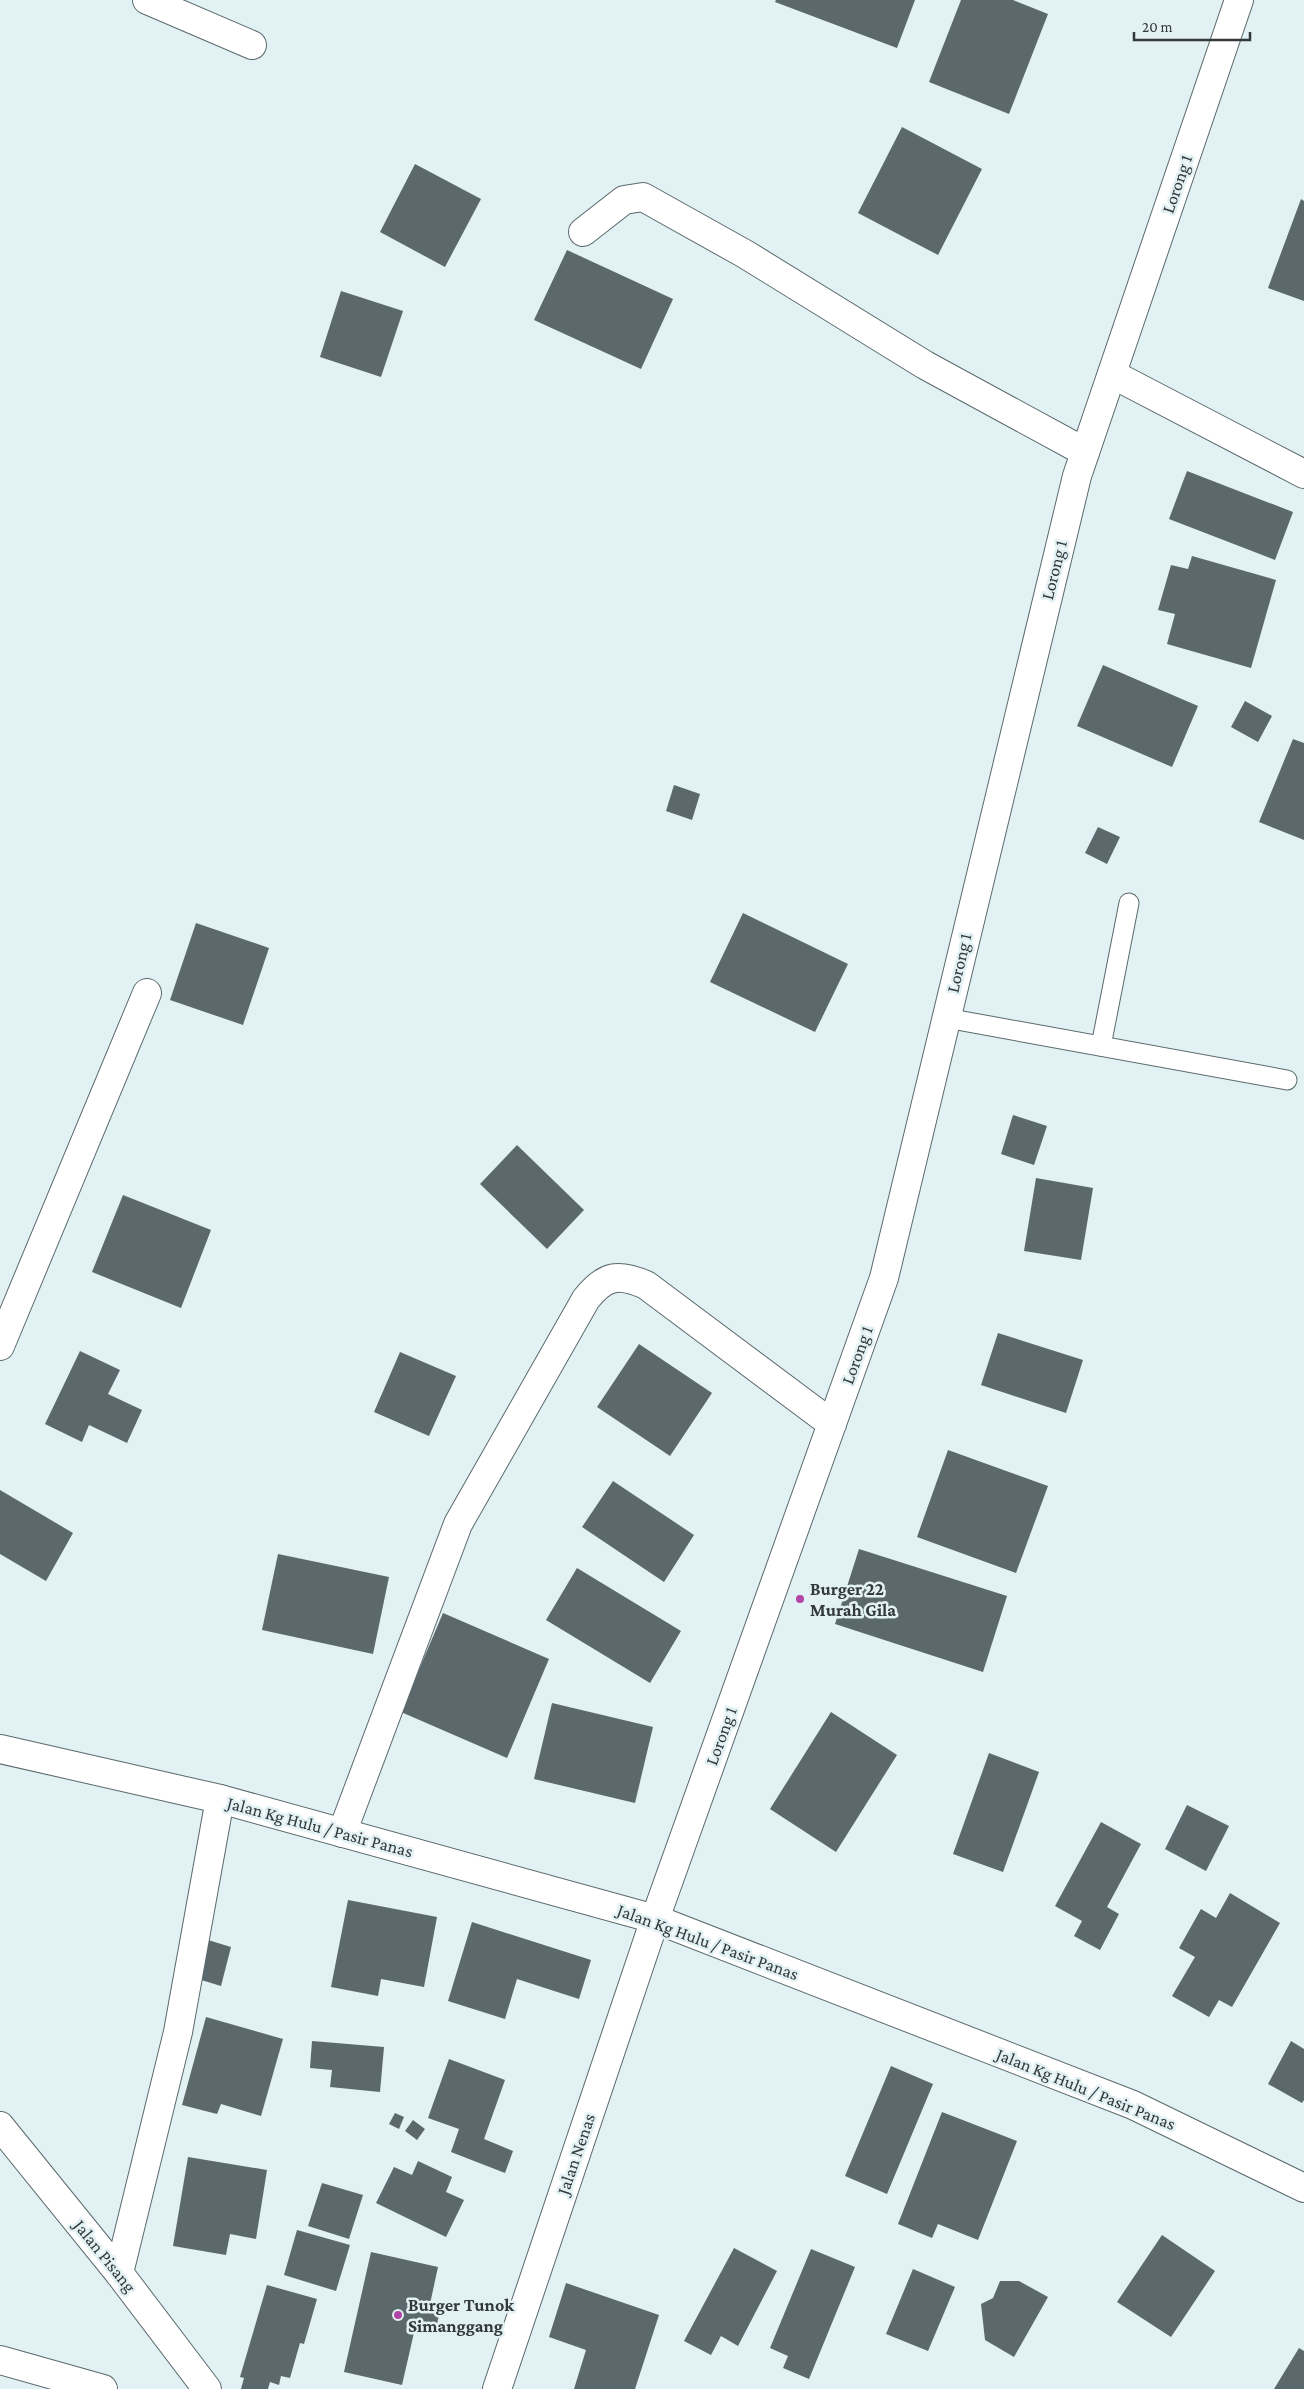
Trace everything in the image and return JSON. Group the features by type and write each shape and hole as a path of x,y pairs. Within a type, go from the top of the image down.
{"street":[{"path":"147,0 252,45"},
{"name":"Lorong 1","path":"655,1919 884,1278 1077,476 1239,0"},
{"path":"583,232 624,200 643,197 745,254 925,365 1085,452"},
{"path":"1112,374 1304,474"},
{"path":"0,1346 147,993"},
{"path":"342,1833 458,1524 586,1299 597,1285 611,1278 628,1278 646,1285 832,1424"},
{"name":"Jalan Kg Hulu / Pasir Panas","path":"0,1749 220,1799 655,1919 1133,2105 1304,2188"},
{"path":"119,2272 178,2032 220,1799"},
{"name":"Jalan Nenas","path":"497,2389 655,1919"},
{"name":"Jalan Pisang","path":"0,2126 119,2272 207,2389"},
{"path":"0,2360 103,2389"}],"lane":[{"path":"1101,1046 1130,903"},
{"path":"946,1018 1287,1080"}],"building":[{"path":"776,0 915,0 897,48 775,2"},
{"path":"961,0 1013,0 1048,14 1009,114 929,82"},
{"path":"902,127 982,169 938,255 858,213"},
{"path":"415,164 481,199 445,267 380,232"},
{"path":"1301,199 1304,201 1304,301 1268,288"},
{"path":"567,250 673,299 641,369 534,320"},
{"path":"341,291 403,311 381,377 320,357"},
{"path":"1187,471 1293,512 1275,560 1169,519"},
{"path":"1192,556 1276,580 1251,668 1167,644 1175,614 1158,610 1171,565 1188,569"},
{"path":"1103,665 1198,706 1172,767 1077,726"},
{"path":"1245,701 1272,716 1258,742 1231,727"},
{"path":"1293,739 1304,743 1304,840 1259,822"},
{"path":"674,785 700,794 692,820 666,811"},
{"path":"1098,827 1120,837 1107,864 1085,853"},
{"path":"743,913 848,964 815,1032 710,982"},
{"path":"196,923 269,948 243,1025 170,1000"},
{"path":"1013,1115 1047,1126 1034,1165 1001,1154"},
{"path":"517,1145 584,1210 547,1249 480,1184"},
{"path":"1036,1178 1093,1188 1081,1260 1024,1251"},
{"path":"123,1195 211,1230 181,1308 92,1272"},
{"path":"998,1333 1083,1360 1066,1413 981,1385"},
{"path":"639,1344 712,1393 670,1456 597,1407"},
{"path":"80,1351 120,1370 108,1394 142,1410 127,1443 89,1425 82,1442 45,1424"},
{"path":"400,1352 456,1376 429,1436 374,1412"},
{"path":"948,1450 1048,1486 1016,1573 917,1537"},
{"path":"613,1481 694,1535 664,1582 582,1527"},
{"path":"0,1490 73,1533 46,1581 0,1554"},
{"path":"859,1549 1007,1596 983,1672 835,1624"},
{"path":"278,1554 389,1577 373,1654 262,1630"},
{"path":"577,1568 681,1631 650,1683 546,1620"},
{"path":"443,1613 549,1659 507,1758 401,1712"},
{"path":"552,1703 653,1727 635,1803 534,1779"},
{"path":"831,1712 897,1755 836,1852 770,1809"},
{"path":"989,1753 1039,1772 1003,1872 953,1854"},
{"path":"1187,1805 1229,1826 1206,1871 1165,1849"},
{"path":"1101,1822 1141,1844 1107,1907 1119,1914 1100,1950 1074,1936 1082,1921 1055,1906"},
{"path":"1230,1893 1280,1923 1232,2007 1219,2000 1209,2017 1172,1996 1195,1957 1179,1948 1201,1909 1216,1918"},
{"path":"348,1900 437,1917 424,1987 381,1979 378,1996 331,1987"},
{"path":"472,1922 591,1960 579,1999 517,1979 505,2019 448,2001"},
{"path":"208,1940 231,1947 221,1986 198,1979"},
{"path":"206,2017 283,2039 261,2116 221,2104 217,2114 182,2105"},
{"path":"312,2041 384,2047 380,2092 330,2087 332,2070 310,2068"},
{"path":"1291,2041 1304,2049 1304,2100 1302,2103 1268,2084"},
{"path":"449,2059 505,2080 484,2139 513,2151 505,2173 451,2152 459,2129 428,2118"},
{"path":"891,2066 933,2084 887,2194 845,2176"},
{"path":"942,2112 1017,2141 978,2240 938,2224 932,2238 898,2224"},
{"path":"395,2113 404,2117 399,2129 389,2124"},
{"path":"413,2120 425,2129 417,2140 405,2131"},
{"path":"188,2157 267,2170 256,2239 230,2234 226,2255 173,2246"},
{"path":"418,2161 452,2177 446,2192 464,2200 446,2237 376,2203 394,2167 412,2175"},
{"path":"322,2183 363,2195 349,2239 308,2226"},
{"path":"297,2230 350,2245 336,2291 284,2275"},
{"path":"1162,2235 1215,2271 1171,2337 1117,2302"},
{"path":"734,2248 777,2271 738,2346 721,2336 711,2355 684,2341"},
{"path":"811,2249 855,2267 809,2379 783,2368 788,2356 770,2348"},
{"name":"Burger Tunok Simanggang","path":"371,2252 438,2267 430,2304 441,2306 436,2329 416,2324 402,2385 344,2372"},
{"path":"913,2269 955,2287 928,2351 886,2334"},
{"path":"1000,2281 1019,2281 1048,2297 1014,2357 985,2340 981,2304 993,2298"},
{"path":"566,2283 659,2315 635,2389 574,2389 586,2350 549,2337"},
{"path":"267,2285 317,2299 304,2344 300,2343 290,2378 281,2376 279,2385 270,2382 268,2389 241,2389 244,2378 240,2377"},
{"path":"1299,2348 1304,2351 1304,2389 1274,2389"}],"place":[{"name":"Burger 22 Murah Gila","path":"800,1599"},
{"name":"Burger Tunok Simanggang","path":"398,2315"}]}
